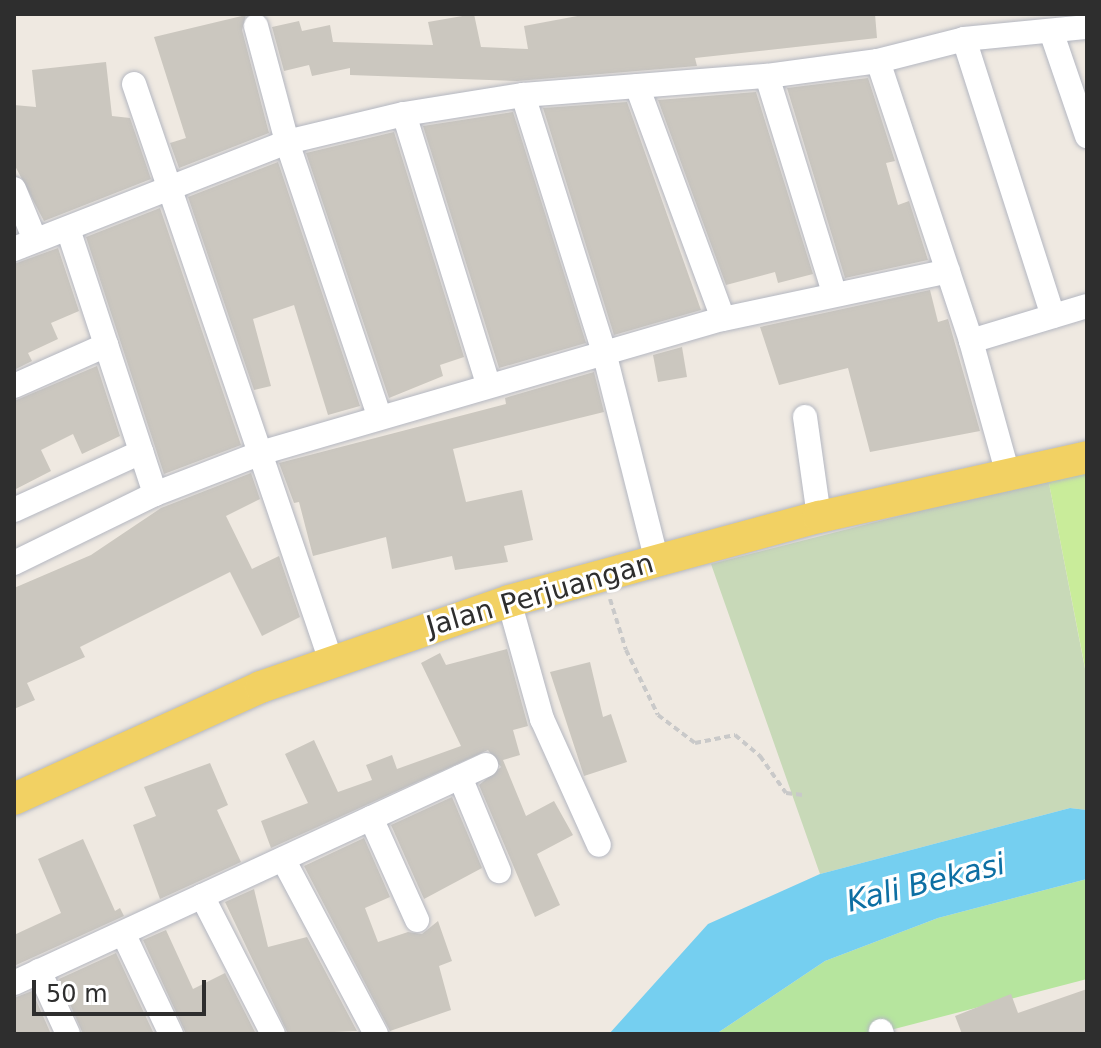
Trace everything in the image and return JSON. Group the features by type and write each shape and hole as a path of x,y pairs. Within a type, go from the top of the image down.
{"main road":[{"name":"Jalan Perjuangan","path":"14,799 331,661 509,601 819,517 1087,457"}],"street":[{"path":"256,26 287,142 379,416"},
{"path":"14,189 24,244 287,142 404,114 523,95 767,76 878,61 964,39 1052,34 1087,27"},
{"path":"1052,34 1087,136"},
{"path":"964,39 1053,316"},
{"path":"878,61 971,341 1008,474"},
{"path":"767,76 834,292"},
{"path":"134,84 264,452 331,661"},
{"path":"637,86 723,319"},
{"path":"523,95 604,352 657,561"},
{"path":"404,114 488,383"},
{"path":"68,229 155,494"},
{"path":"14,563 155,494 264,452 379,416 723,319 834,292 948,271"},
{"path":"971,341 1087,306"},
{"path":"14,386 106,345"},
{"path":"805,417 819,517"},
{"path":"14,510 141,452"},
{"path":"509,601 542,719 599,845"},
{"path":"14,983 486,765"},
{"path":"460,777 499,871"},
{"path":"371,818 417,920"},
{"path":"283,859 376,1034"},
{"path":"202,896 273,1034"},
{"path":"123,933 171,1034"},
{"path":"39,971 68,1034"}],"path":[{"path":"612,607 626,650 665,722 695,743 735,735 760,756 786,793 803,795"}],"green space":[{"path":"1087,457 1087,678 1048,478"},
{"path":"1048,478 1087,679 1087,810 1070,808 820,874 711,564"},
{"path":"1087,879 1087,979 875,1034 716,1034 825,961 938,918"}],"water":[{"name":"Kali Bekasi","path":"1070,808 1087,810 1087,879 938,918 825,961 716,1034 609,1034 708,924 820,874"}],"building":[{"path":"474,14 481,47 528,49 524,26 588,14 875,14 877,38 695,58 697,66 517,81 350,75 350,68 312,76 309,65 284,71 272,27 299,21 302,31 330,25 333,42 433,45 428,22"},
{"path":"246,15 242,30 269,133 179,168 170,143 186,138 154,37"},
{"path":"106,62 112,116 130,118 151,179 44,221 14,164 14,105 36,107 32,70"},
{"path":"868,78 895,161 886,163 898,205 909,201 928,260 845,278 787,88"},
{"path":"756,92 813,274 778,283 775,272 726,285 658,100"},
{"path":"627,102 701,310 614,335 543,108"},
{"path":"513,112 586,343 499,368 423,126"},
{"path":"394,132 464,357 440,365 443,376 389,398 306,153"},
{"path":"278,162 360,406 328,415 294,305 253,319 271,386 254,390 188,197"},
{"path":"160,208 241,445 164,474 86,237"},
{"path":"58,248 79,311 51,323 58,339 28,353 32,361 14,370 14,264"},
{"path":"930,290 938,322 948,319 980,431 870,452 848,368 779,385 760,327"},
{"path":"682,347 687,377 658,382 653,355"},
{"path":"97,366 120,436 82,454 73,434 41,450 51,471 14,490 14,401"},
{"path":"594,372 604,412 453,449 466,502 522,490 533,540 504,546 508,562 455,570 452,556 392,569 386,537 313,556 299,502 294,503 279,463 506,404 505,398"},
{"path":"251,473 260,499 226,516 252,569 279,556 300,617 262,636 230,572 80,647 85,657 27,683 35,700 14,709 14,588 91,555 161,508"},
{"path":"507,649 528,726 513,730 520,755 503,760 526,816 554,801 573,835 537,854 560,905 535,917 479,785 501,767 488,750 271,848 261,821 308,803 285,754 314,740 338,792 372,780 366,765 392,755 397,769 461,746 421,663 440,653 446,665"},
{"path":"590,662 603,717 611,714 627,762 584,776 550,672"},
{"path":"210,763 228,805 217,810 241,862 160,899 133,825 156,816 144,787"},
{"path":"452,797 482,868 424,899 391,825"},
{"path":"364,838 390,897 365,908 378,942 408,932 422,934 438,921 452,961 439,966 451,1010 390,1031 304,866"},
{"path":"83,839 115,911 120,908 124,916 14,966 14,935 61,913 38,859"},
{"path":"254,889 268,947 307,937 357,1031 288,1034 225,902"},
{"path":"166,930 193,989 225,973 256,1034 186,1034 143,940"},
{"path":"116,953 154,1034 83,1034 59,979"},
{"path":"1087,989 1087,1034 962,1034 955,1016 1011,994 1018,1013"},
{"path":"32,991 51,1034 14,1034 14,998"}]}
